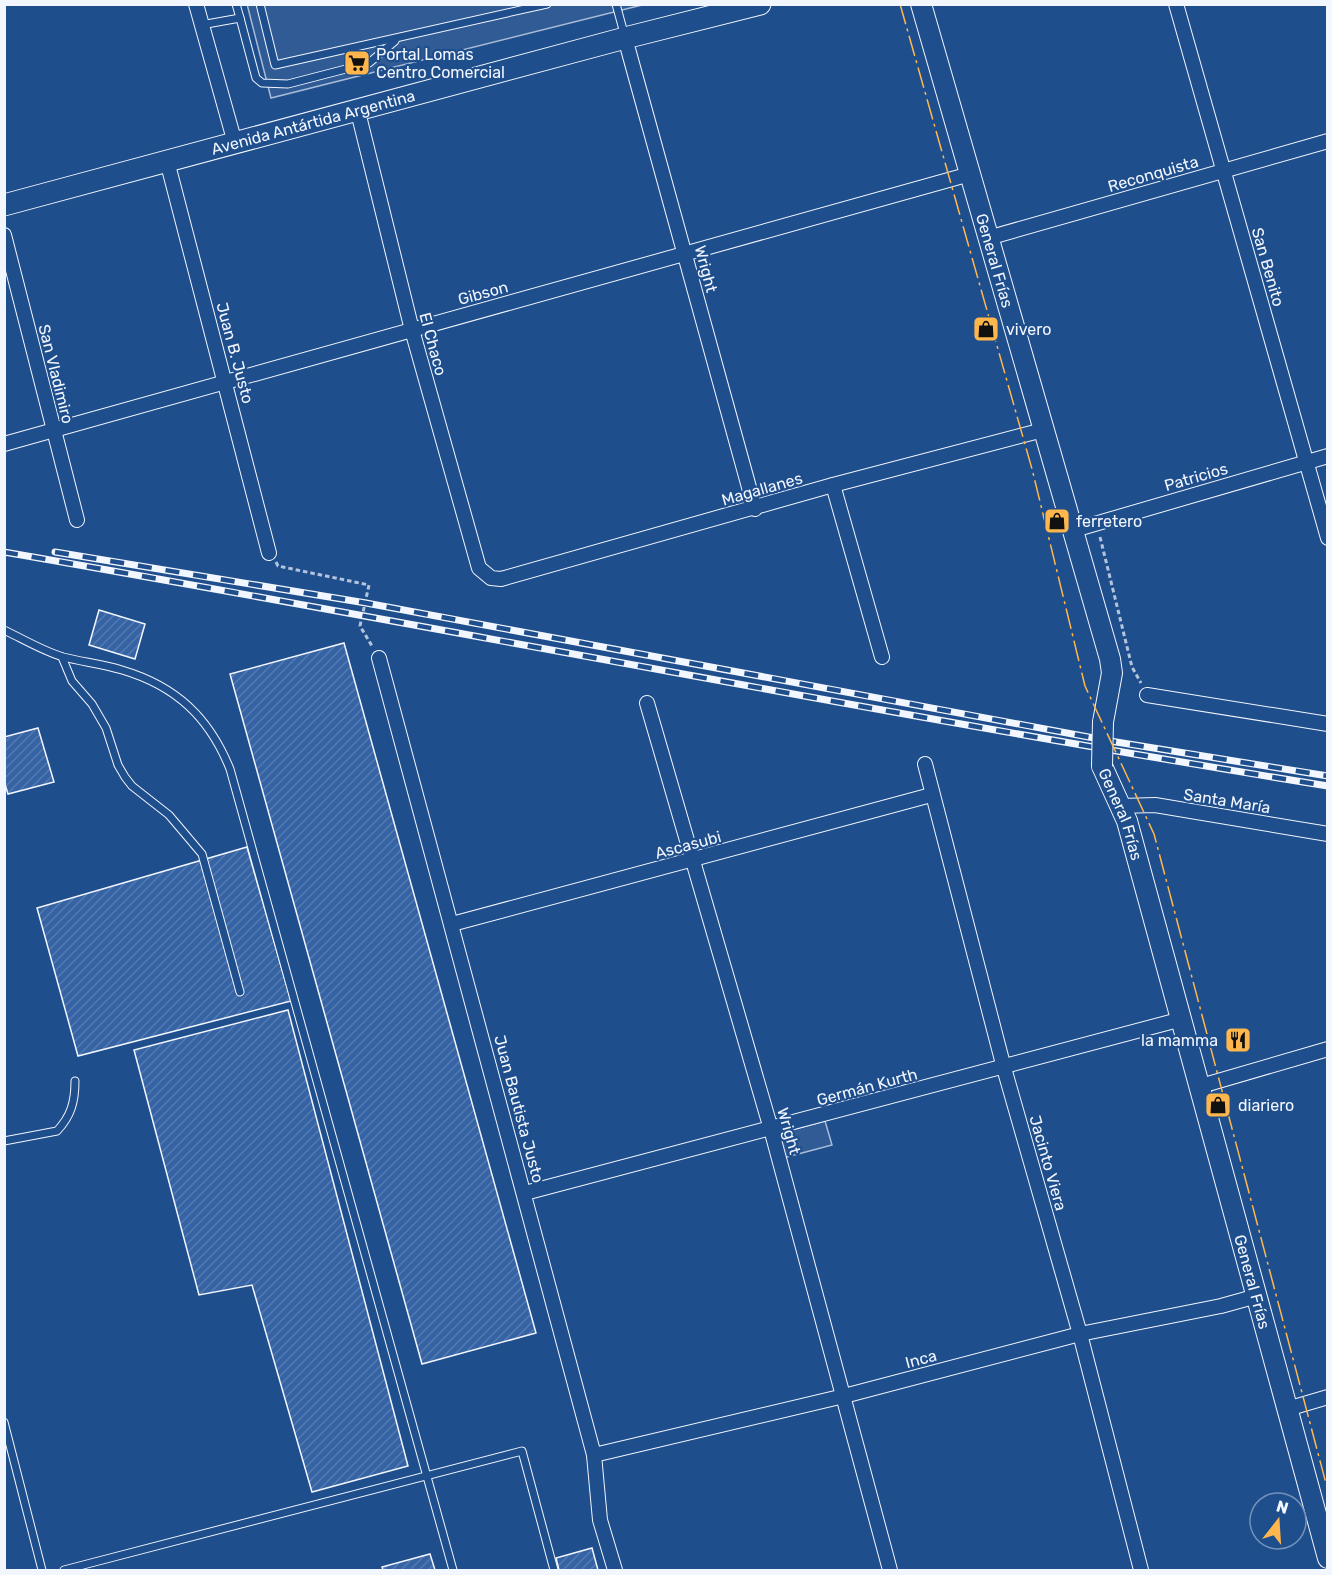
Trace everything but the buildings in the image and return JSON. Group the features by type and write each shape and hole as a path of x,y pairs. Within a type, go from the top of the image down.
{"main road":[{"name":"Avenida Antártida Argentina","path":"4,204 760,4"},
{"name":"General Frías","path":"921,4 1110,659 1112,673 1104,722 1102,766 1121,806 1202,1086 1328,1558"}],"street":[{"path":"196,4 235,143"},
{"name":"San Benito","path":"1176,4 1328,538"},
{"name":"Wright","path":"625,38 755,509"},
{"name":"El Chaco","path":"358,112 412,330 479,568 490,578"},
{"name":"Reconquista","path":"988,238 1328,141"},
{"name":"Juan B. Justo","path":"167,161 269,553"},
{"name":"Gibson","path":"4,444 970,174"},
{"name":"San Vladimiro","path":"4,235 77,520"},
{"name":"Magallanes","path":"490,578 501,579 1043,430"},
{"name":"Patricios","path":"1074,530 1328,456"},
{"path":"833,486 882,657"},
{"name":"Juan Bautista Justo","path":"379,658 594,1455 600,1520 615,1570"},
{"path":"1147,695 1328,724"},
{"name":"Wright","path":"646,703 771,1129 890,1570"},
{"name":"Jacinto Viera","path":"925,764 931,795 1004,1068 1080,1334 1141,1570"},
{"name":"Ascasubi","path":"452,924 694,861 931,795"},
{"name":"Santa María","path":"1121,806 1155,805 1328,834"},
{"name":"Germán Kurth","path":"525,1193 1182,1019"},
{"path":"1202,1086 1328,1049"},
{"name":"Inca","path":"594,1455 844,1396 1080,1334 1221,1306 1257,1296"},
{"path":"1287,1409 1328,1397"}],"lane":[{"path":"236,4 256,78 262,83 288,84 369,63 396,39"},
{"path":"260,4 276,65 547,4"},
{"path":"616,4 625,38"},
{"path":"201,25 240,18"},
{"path":"4,630 62,657 121,669 159,685 176,694 200,717 220,743 230,769 291,980 453,1570"},
{"path":"62,657 72,681 92,704 105,728 118,765 125,777 132,786 169,815 202,854 240,992"},
{"path":"4,1141 57,1131 71,1113 75,1098 75,1081"},
{"path":"5,1425 42,1570"},
{"path":"64,1570 522,1451 554,1570"}],"path":[{"path":"1096,523 1132,667 1147,695"},
{"path":"269,553 278,566 369,585 360,626 379,658"}],"shaded area":[{"name":"Portal Lomas Centro Comercial","path":"247,4 642,5 271,98"},
{"path":"825,1121 832,1145 783,1158 777,1134"}],"railway":[{"path":"4,552 831,701 1328,786"},
{"path":"55,552 366,603 1110,741 1328,776"}],"power":[{"path":"900,4 1032,469 1085,686 1154,834 1328,1491"}],"place":[{"name":"Portal Lomas Centro Comercial","path":"357,63"},
{"name":"vivero","path":"986,329"},
{"name":"ferretero","path":"1057,521"},
{"name":"la mamma","path":"1238,1040"},
{"name":"diariero","path":"1218,1105"}]}
